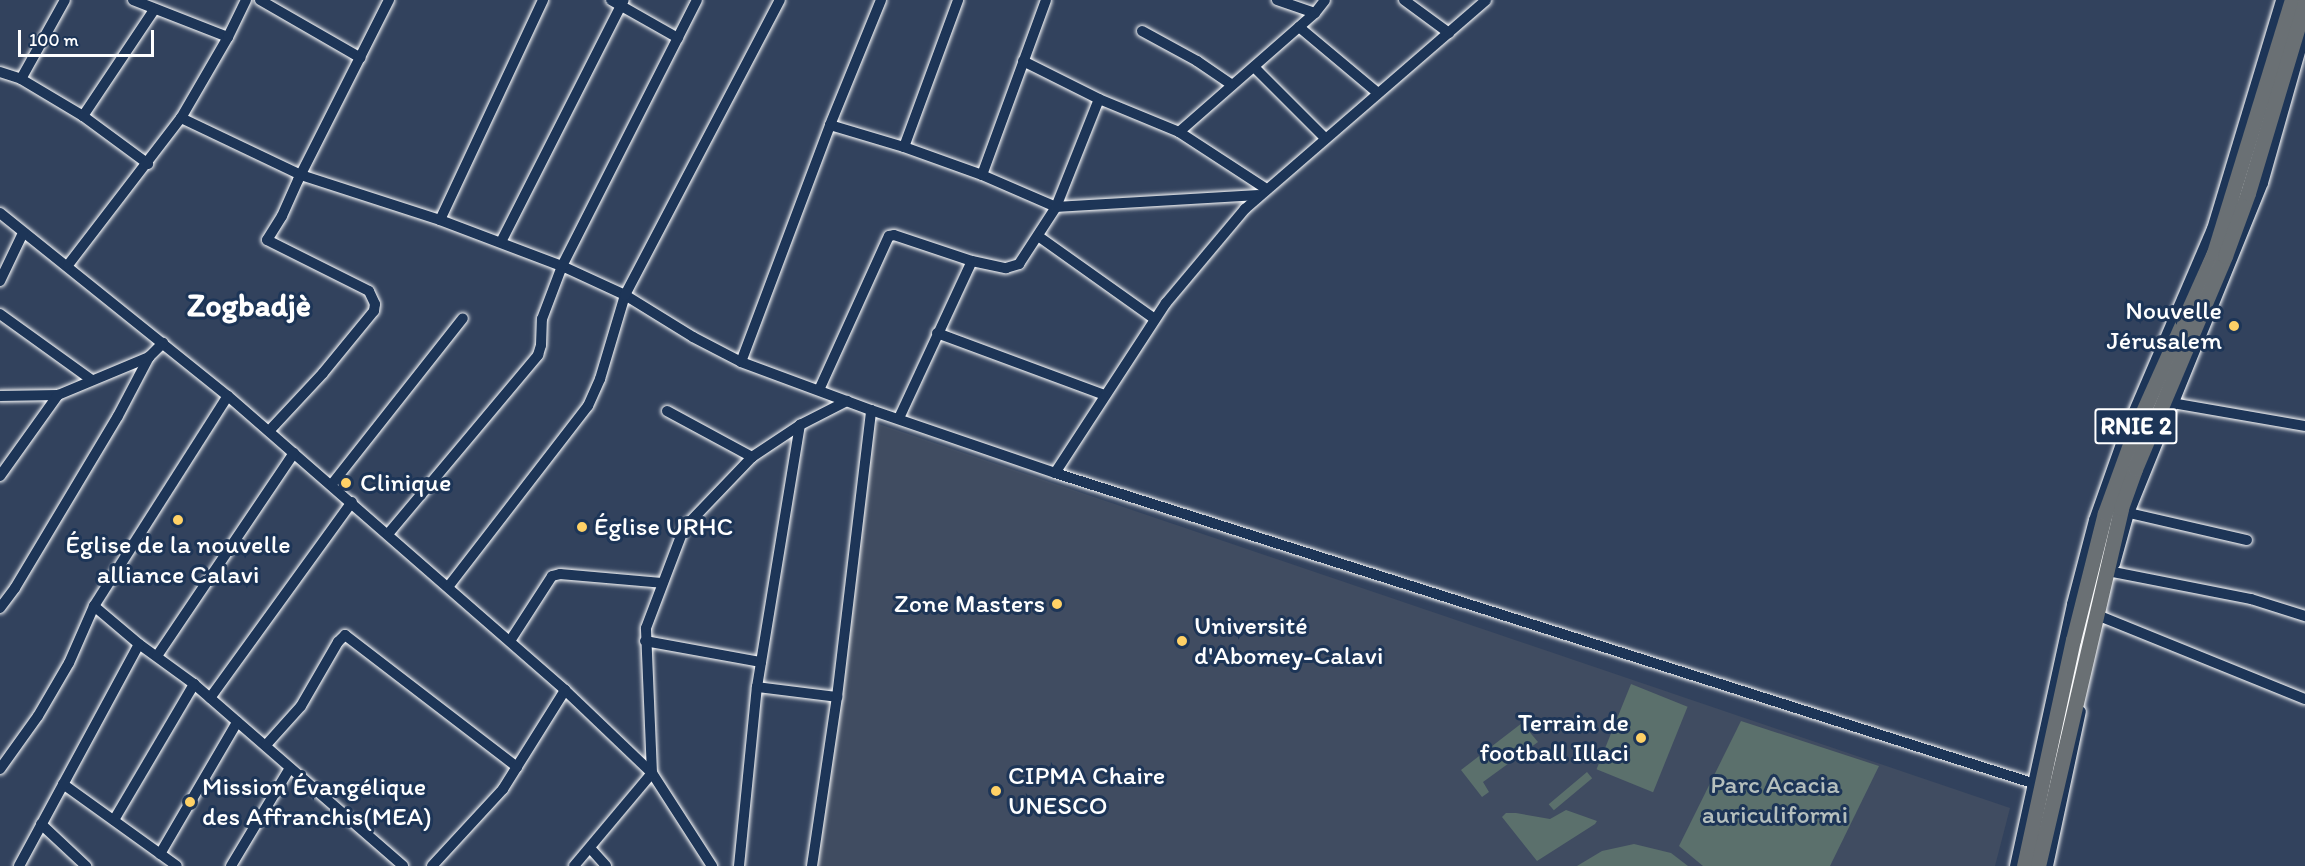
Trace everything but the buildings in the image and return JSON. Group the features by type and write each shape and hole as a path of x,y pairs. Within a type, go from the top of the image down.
{"highway":[{"name":"RNIE 2","path":"2024,866 2073,640 2105,513 2137,425 2214,253 2292,0"},
{"name":"RNIE 2","path":"2038,866 2121,508 2135,469 2237,225 2305,3"}],"street":[{"path":"21,79 65,0"},
{"path":"133,0 228,37"},
{"path":"68,265 148,164 181,118 228,37 246,0"},
{"path":"260,0 361,58"},
{"path":"269,431 374,311 375,304 369,291 267,240 282,216 389,0"},
{"path":"440,220 543,0"},
{"path":"388,534 538,354 541,345 542,319 562,266 698,0"},
{"path":"448,587 588,406 600,379 625,296 780,0"},
{"path":"741,362 830,125 881,0"},
{"path":"904,147 958,0"},
{"path":"981,175 1046,0"},
{"path":"1277,0 1315,13"},
{"path":"1179,132 1315,13 1325,0"},
{"path":"1404,0 1449,33"},
{"path":"1055,473 1155,320 1196,265 1262,191 1486,0"},
{"path":"2015,866 2032,783 2094,520 2127,427 2212,229 2281,0"},
{"path":"501,242 619,2 678,38"},
{"path":"83,116 154,10"},
{"path":"1299,27 1378,93"},
{"path":"1142,31 1197,61 1232,85"},
{"path":"2048,866 2102,617 2129,513 2263,183 2305,35"},
{"path":"1023,61 1099,99 1179,132 1262,191"},
{"path":"1254,67 1325,138"},
{"path":"0,72 21,79 83,116 148,164"},
{"path":"819,390 889,236 894,235 972,261 1006,268 1018,264 1056,207 1099,99"},
{"path":"181,118 301,175 440,220 562,266 625,296 693,338 741,362 871,410 1055,473 2032,783"},
{"path":"830,125 904,147 981,175 1056,207 1262,191"},
{"path":"0,213 68,265 228,396 332,484 565,690 652,773 712,866"},
{"path":"0,281 23,232"},
{"path":"1038,236 1155,320"},
{"path":"899,418 972,261"},
{"path":"0,314 92,380"},
{"path":"332,484 464,318"},
{"path":"937,333 1105,395"},
{"path":"0,608 4,598 118,416 149,357 163,343"},
{"path":"0,396 58,395 149,357"},
{"path":"0,476 58,395"},
{"path":"0,770 38,716 69,663 94,606 228,396"},
{"path":"574,866 652,773 645,641 649,615 689,521 752,457 800,425 847,401"},
{"path":"2172,403 2305,426"},
{"path":"812,866 837,696 871,410"},
{"path":"667,411 752,457"},
{"path":"739,866 757,687 800,425"},
{"path":"157,656 294,453"},
{"path":"210,698 352,502"},
{"path":"2129,513 2247,540"},
{"path":"2113,572 2251,599 2305,616"},
{"path":"510,641 552,576 560,574 662,583"},
{"path":"94,606 139,644 194,684 403,866"},
{"path":"2102,617 2305,699"},
{"path":"266,745 301,706 338,642 345,635 517,766"},
{"path":"645,641 761,662"},
{"path":"19,866 139,644"},
{"path":"114,820 194,684"},
{"path":"757,687 837,696"},
{"path":"432,866 491,805 565,690"},
{"path":"160,854 237,722"},
{"path":"231,866 290,768"},
{"path":"63,784 177,866"},
{"path":"41,824 86,866"},
{"path":"590,848 605,866"}],"shaded area":[{"name":"Université d'Abomey-Calavi","path":"873,422 2010,808 1995,866 814,866"}],"green space":[{"name":"Terrain de football Illaci","path":"1631,684 1688,707 1653,792 1597,769"},
{"name":"Parc Acacia auriculiformi","path":"1741,721 1879,766 1830,866 1703,866 1679,846"},
{"path":"1522,723 1538,742 1483,782 1489,792 1482,797 1461,770"},
{"path":"1587,772 1592,778 1554,810 1549,804"},
{"path":"1566,810 1597,821 1537,861 1502,817 1506,813 1516,813 1550,819"},
{"path":"1634,844 1671,853 1688,866 1577,866 1602,851"}],"place":[{"name":"Nouvelle Jérusalem","path":"2234,326"},
{"name":"Clinique","path":"346,483"},
{"name":"Église de la nouvelle alliance Calavi","path":"178,520"},
{"name":"Église URHC","path":"582,527"},
{"name":"Zone Masters","path":"1057,604"},
{"name":"Université d'Abomey-Calavi","path":"1182,641"},
{"name":"Terrain de football Illaci","path":"1641,738"},
{"name":"CIPMA Chaire UNESCO","path":"996,791"},
{"name":"Mission Évangélique des Affranchis(MEA)","path":"190,802"}],"district":[{"name":"Zogbadjè","path":"249,305"}]}
